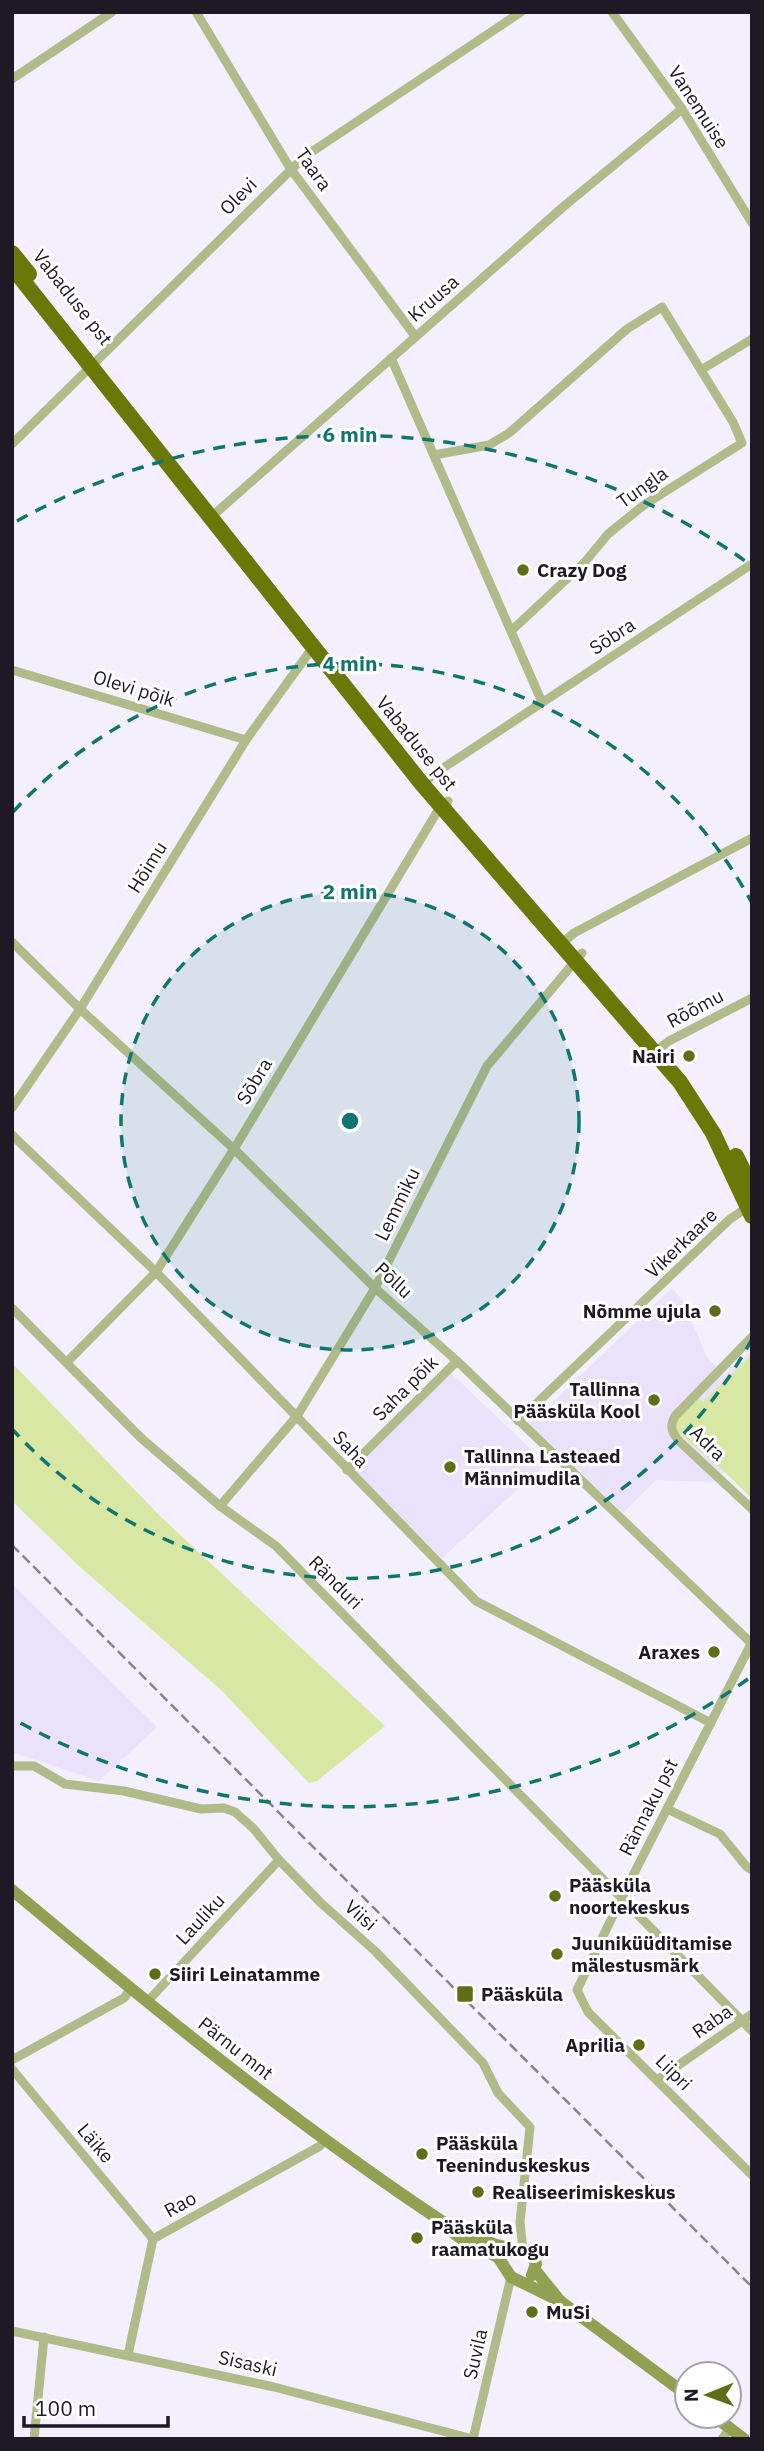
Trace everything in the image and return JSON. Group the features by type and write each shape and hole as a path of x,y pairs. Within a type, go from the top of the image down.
{"highway":[{"name":"Vabaduse pst","path":"12,253 94,363 425,781"},
{"name":"Vabaduse pst","path":"12,267 94,363"},
{"name":"Vabaduse pst","path":"214,515 313,647 425,781 659,1049 747,1181 750,1212"}],"main road":[{"name":"Pärnu mnt","path":"12,1890 235,2073 446,2224 457,2236 498,2257 513,2274 560,2301 673,2385"},
{"name":"Pärnu mnt","path":"446,2224 456,2224 493,2244 521,2250"},
{"path":"521,2250 534,2258 535,2270 532,2275 513,2274 507,2258 521,2250"},
{"name":"Pärnu mnt","path":"535,2270 560,2301"}],"street":[{"path":"12,79 111,12"},
{"name":"Taara","path":"196,12 290,168 415,336"},
{"name":"Olevi","path":"12,444 304,156 521,12"},
{"name":"Vanemuise","path":"612,12 682,110 752,223"},
{"name":"Kruusa","path":"214,515 563,207 682,110"},
{"name":"Tungla","path":"434,455 489,445 509,433 627,329 662,307 733,422 742,443 644,505 608,534 585,562 511,631"},
{"path":"701,370 752,339"},
{"path":"391,358 542,702"},
{"name":"Sõbra","path":"425,781 752,564"},
{"name":"Hõimu","path":"12,1108 80,1009 246,740 313,647"},
{"name":"Olevi põik","path":"12,670 246,740"},
{"name":"Sõbra","path":"66,1362 156,1272 234,1149 444,803"},
{"path":"565,941 752,838"},
{"name":"Põllu","path":"12,942 80,1009 234,1149 375,1288 457,1361 751,1643"},
{"name":"Lemmiku","path":"220,1506 297,1416 375,1288 488,1066 579,956"},
{"name":"Rõõmu","path":"659,1049 752,998"},
{"name":"Saha","path":"12,1135 156,1272 476,1601 711,1723"},
{"name":"Vikerkaare","path":"518,1421 730,1219 750,1212"},
{"name":"Ränduri","path":"12,1308 141,1438 220,1506 276,1546 621,1897"},
{"name":"Adra","path":"752,1337 675,1416 671,1431 752,1509"},
{"name":"Saha põik","path":"347,1470 457,1361"},
{"name":"Rännaku pst","path":"577,1990 621,1897 751,1643"},
{"name":"Viisi","path":"12,1766 34,1766 65,1784 124,1791 201,1808 224,1808 242,1818 321,1903 375,1951 483,2063 498,2093 530,2127 520,2222 521,2250"},
{"path":"667,1809 720,1834 752,1870"},
{"name":"Lauliku","path":"147,2002 279,1860"},
{"path":"621,1897 752,2031"},
{"path":"12,2060 124,1998 131,1989"},
{"name":"Liipri","path":"577,1990 588,2011 752,2175"},
{"name":"Raba","path":"657,2080 752,2014"},
{"name":"Läike","path":"12,2069 153,2239"},
{"name":"Rao","path":"128,2355 153,2239 320,2146 325,2139"},
{"name":"Suvila","path":"473,2439 513,2274"},
{"name":"Sisaski","path":"12,2331 274,2387 473,2439"},
{"path":"34,2439 44,2337"}],"shaded area":[{"name":"Tallinna Pääsküla Kool","path":"672,1288 683,1301 707,1357 724,1375 752,1350 752,1496 725,1471 715,1482 656,1480 623,1513 530,1424"},
{"name":"Tallinna Lasteaed Männimudila","path":"451,1373 546,1464 442,1558 354,1470"},
{"path":"12,1584 157,1727 99,1781 12,1752"}],"green space":[{"path":"752,1354 752,1499 676,1430 677,1420 697,1397 703,1402"},
{"path":"12,1363 161,1517 385,1726 317,1781 309,1783 221,1690 80,1567 12,1501"}],"railway":[{"path":"12,1545 752,2287"}],"place":[{"name":"Crazy Dog","path":"523,570"},
{"name":"Nairi","path":"689,1056"},
{"name":"Nõmme ujula","path":"715,1311"},
{"name":"Tallinna Pääsküla Kool","path":"654,1400"},
{"name":"Tallinna Lasteaed Männimudila","path":"450,1467"},
{"name":"Araxes","path":"714,1652"},
{"name":"Pääsküla noortekeskus","path":"555,1896"},
{"name":"Juuniküüditamise mälestusmärk","path":"557,1954"},
{"name":"Siiri Leinatamme","path":"155,1974"},
{"name":"Pääsküla","path":"465,1994"},
{"name":"Aprilia","path":"639,2045"},
{"name":"Pääsküla Teeninduskeskus","path":"422,2154"},
{"name":"Realiseerimiskeskus","path":"478,2192"},
{"name":"Pääsküla raamatukogu","path":"417,2238"},
{"name":"MuSi","path":"532,2312"}]}
